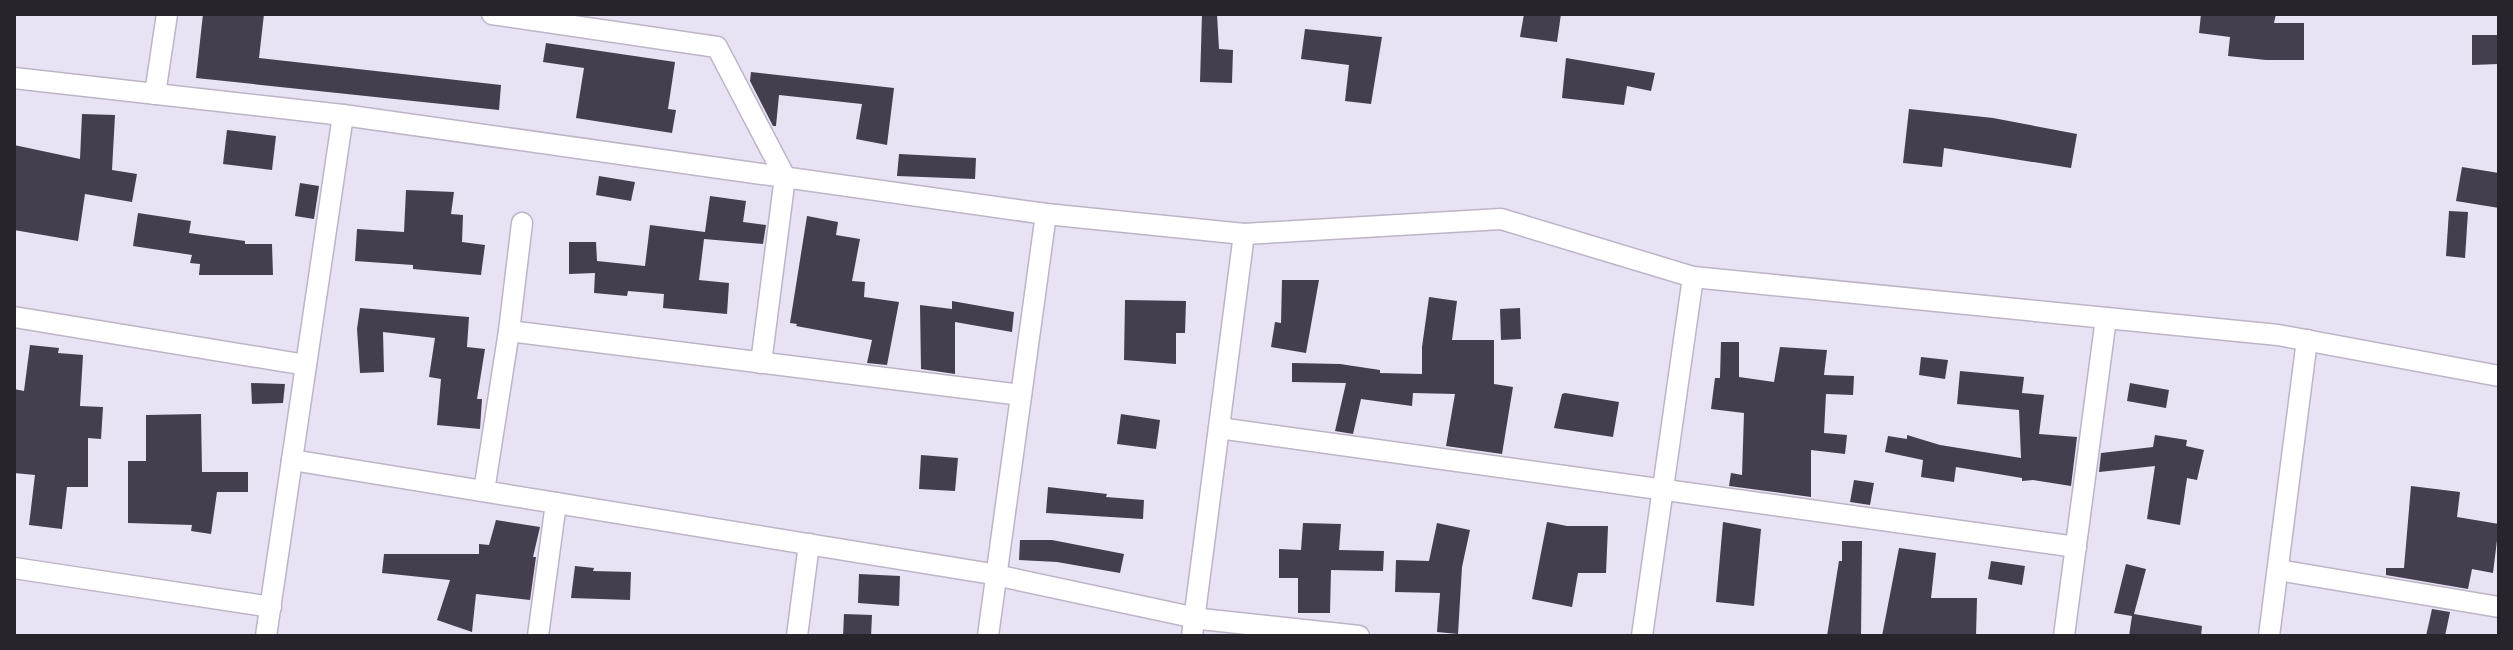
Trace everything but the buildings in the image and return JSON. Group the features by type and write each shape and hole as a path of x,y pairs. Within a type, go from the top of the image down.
{"street":[{"path":"155,94 167,14"},
{"path":"492,14 717,47 785,177 761,363"},
{"path":"14,78 343,115 1046,214 1244,234 1501,219 1693,277 2278,335 2499,376"},
{"path":"266,636 343,115"},
{"path":"988,636 1046,214"},
{"path":"484,491 522,223"},
{"path":"1193,627 1244,234"},
{"path":"1642,636 1693,277"},
{"path":"14,317 306,365"},
{"path":"2064,636 2106,318"},
{"path":"509,331 1021,395"},
{"path":"2269,636 2307,340"},
{"path":"1219,428 2076,547"},
{"path":"292,460 996,575 1193,627 1359,636"},
{"path":"538,636 556,503"},
{"path":"797,636 809,544"},
{"path":"14,568 271,607"},
{"path":"2278,570 2499,607"}]}
